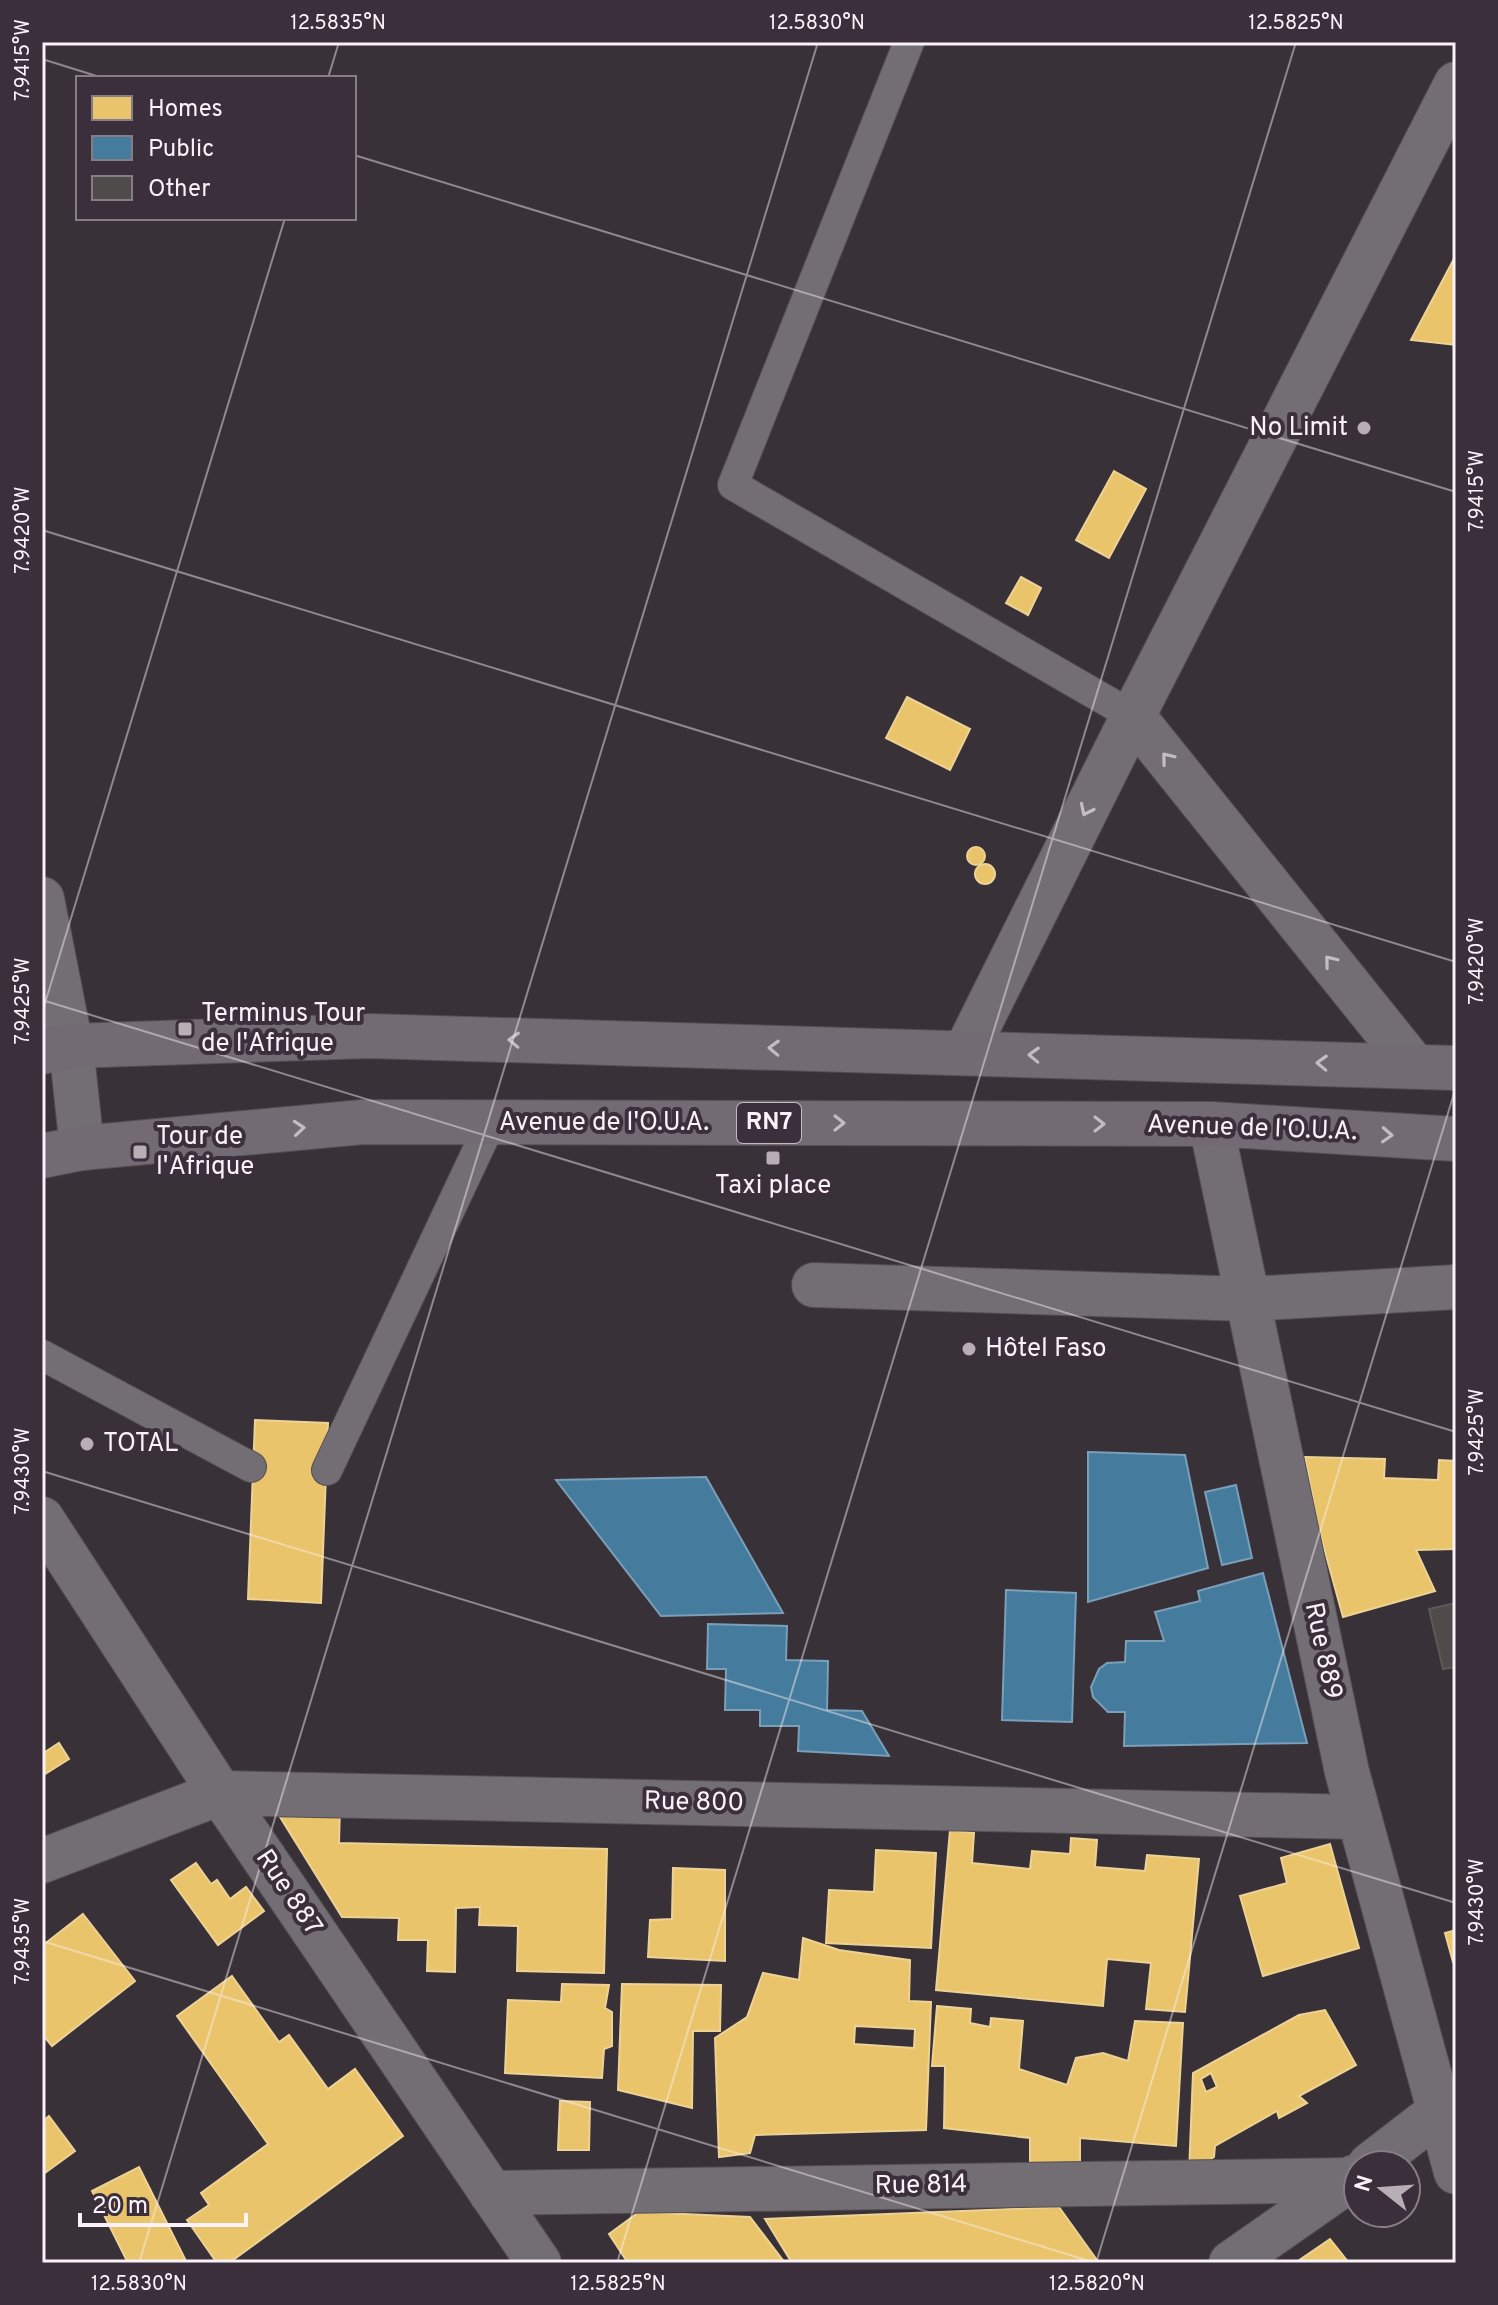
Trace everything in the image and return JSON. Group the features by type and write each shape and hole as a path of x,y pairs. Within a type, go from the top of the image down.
{"highway":[{"path":"57,1049 369,1036 1435,1067"},
{"name":"Avenue de l'O.U.A.","path":"62,1152 363,1122 1211,1124 1456,1139"}],"street":[{"path":"965,1053 1133,716 1456,84"},
{"path":"1133,716 1435,1067"},
{"path":"42,899 57,1049 62,1152"},
{"name":"Rue 889","path":"1211,1124 1359,1817 1456,2172"},
{"path":"814,1285 1247,1299 1456,1287"},
{"name":"Rue 887","path":"42,1519 220,1793 539,2263"},
{"name":"Rue 800","path":"42,1861 220,1793 1359,1817"},
{"path":"1390,2149 1440,2111"},
{"name":"Rue 814","path":"491,2193 1342,2173"},
{"path":"1231,2263 1342,2185"}],"lane":[{"path":"909,42 733,485 1133,716"},
{"path":"327,1470 491,1122"},
{"path":"42,1355 251,1467"}],"building: Homes":[{"path":"1456,255 1456,345 1411,340"},
{"path":"1114,471 1146,489 1109,558 1076,540"},
{"path":"1021,577 1041,588 1028,615 1006,603"},
{"path":"907,697 970,729 950,770 886,738"},
{"path":"972,847 980,847 985,856 983,863 972,865 967,860 967,852"},
{"path":"985,864 992,867 995,874 992,881 985,884 978,881 975,874 978,867"},
{"path":"255,1420 328,1423 321,1603 248,1599"},
{"path":"1305,1457 1385,1459 1384,1478 1438,1480 1439,1460 1456,1461 1456,1549 1416,1550 1435,1591 1343,1617 1319,1530"},
{"path":"59,1743 69,1759 42,1776 42,1754"},
{"path":"272,1804 340,1806 339,1843 607,1849 604,1973 517,1971 518,1926 479,1925 480,1907 456,1908 455,1972 427,1971 428,1940 398,1940 399,1918 342,1917"},
{"path":"950,1830 974,1833 972,1863 1030,1869 1032,1851 1070,1854 1071,1838 1097,1840 1095,1867 1145,1871 1147,1855 1199,1859 1185,2012 1146,2009 1151,1963 1107,1959 1103,2006 936,1990"},
{"path":"1330,1844 1359,1948 1263,1976 1240,1896 1287,1883 1281,1858"},
{"path":"876,1850 936,1853 931,1948 826,1943 829,1890 874,1892"},
{"path":"196,1863 211,1884 217,1880 230,1899 246,1887 264,1911 218,1945 171,1880"},
{"path":"673,1868 725,1870 725,1961 648,1957 650,1920 672,1919"},
{"path":"83,1914 135,1981 52,2046 42,2034 42,1946"},
{"path":"1456,1930 1456,1961 1453,1962 1445,1933"},
{"path":"803,1938 839,1950 910,1960 909,2001 931,2002 926,2130 755,2135 750,2153 719,2157 715,2038 747,2017 763,1973 799,1980","holes":["855,2026 915,2029 914,2048 854,2044"]},
{"path":"232,1976 279,2042 289,2035 328,2089 355,2069 403,2136 229,2263 217,2263 187,2220 209,2205 201,2193 268,2144 177,2016"},
{"path":"562,1984 609,1985 605,2008 612,2012 612,2046 604,2049 602,2078 505,2073 508,2000 561,2002"},
{"path":"622,1984 721,1985 720,2031 693,2031 692,2108 618,2090"},
{"path":"937,2006 971,2009 970,2023 990,2027 991,2018 1023,2021 1019,2069 1067,2085 1076,2058 1103,2053 1128,2061 1135,2021 1183,2023 1176,2146 1080,2138 1080,2170 1030,2168 1030,2138 944,2128 945,2066 932,2066"},
{"path":"1325,2010 1356,2065 1299,2096 1307,2103 1279,2118 1277,2111 1215,2146 1214,2157 1189,2173 1193,2073 1299,2015","holes":["1211,2073 1217,2087 1206,2092 1201,2079"]},
{"path":"560,2101 590,2102 589,2150 558,2150"},
{"path":"49,2116 75,2151 42,2175 42,2122"},
{"path":"139,2167 187,2263 128,2263 92,2191"},
{"path":"1059,2207 1099,2263 792,2263 765,2219"},
{"path":"639,2212 750,2217 785,2263 628,2263 609,2234"},
{"path":"1330,2239 1349,2263 1295,2263"}],"building: Public":[{"path":"1088,1452 1185,1455 1208,1568 1088,1602"},
{"path":"706,1477 783,1613 661,1616 556,1480"},
{"path":"1236,1485 1252,1558 1222,1565 1205,1492"},
{"path":"1263,1573 1307,1743 1124,1746 1125,1712 1108,1712 1093,1697 1091,1687 1099,1669 1107,1663 1125,1662 1126,1641 1164,1641 1155,1612 1200,1601 1198,1591"},
{"path":"1006,1590 1076,1593 1072,1722 1002,1720"},
{"path":"708,1624 787,1626 786,1660 828,1661 827,1710 862,1711 889,1756 798,1751 799,1726 760,1726 760,1710 725,1710 726,1669 707,1669"}],"building: Other":[{"path":"1456,1603 1456,1667 1443,1669 1429,1609"}],"place":[{"name":"No Limit","path":"1364,428"},
{"name":"Terminus Tour de l'Afrique","path":"185,1029"},
{"name":"Tour de l'Afrique","path":"140,1152"},
{"name":"Taxi place","path":"773,1158"},
{"name":"Hôtel Faso","path":"969,1349"},
{"name":"TOTAL","path":"87,1444"}]}
